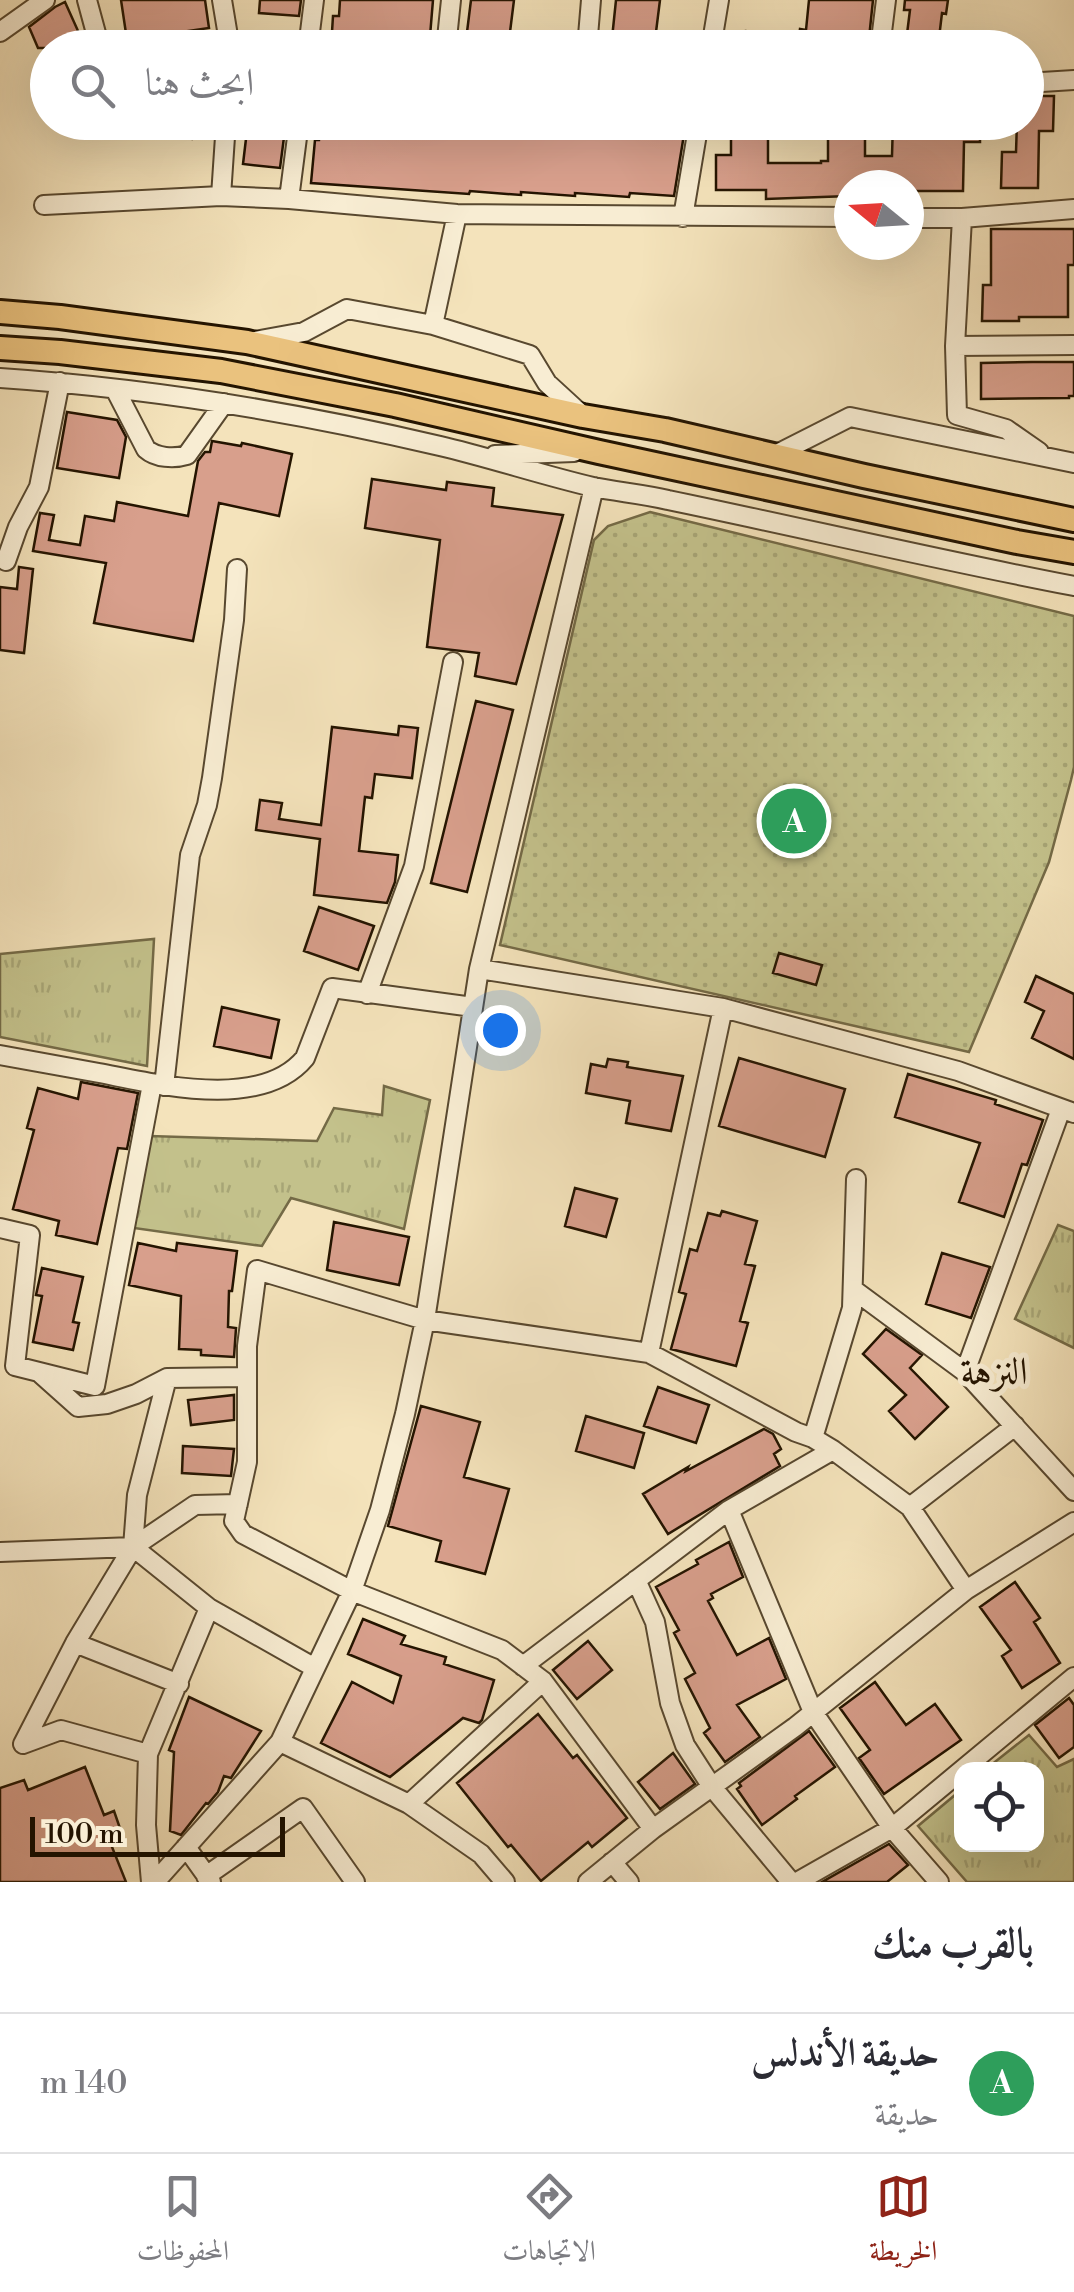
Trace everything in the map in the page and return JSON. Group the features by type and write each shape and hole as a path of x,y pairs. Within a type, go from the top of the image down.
{"main road":[{"path":"0,312 246,342 1074,520"},
{"path":"0,348 221,370 395,404 599,452 1074,552"}],"street":[{"path":"0,32 45,0"},
{"path":"87,0 95,30"},
{"path":"222,0 227,30"},
{"path":"310,30 314,0"},
{"path":"448,30 451,0"},
{"path":"588,30 590,0"},
{"path":"714,30 719,0"},
{"path":"882,30 886,0"},
{"path":"1044,81 1074,80"},
{"path":"221,196 225,140"},
{"path":"289,199 297,140"},
{"path":"683,217 696,140"},
{"path":"44,205 221,196 457,214 834,218"},
{"path":"924,218 1074,210"},
{"path":"432,325 457,214"},
{"path":"962,218 955,346 956,415 1006,429 1048,458"},
{"path":"246,342 304,332 347,309 432,325 530,355 547,383 583,416"},
{"path":"955,346 1074,345"},
{"path":"0,378 224,403 439,446 594,486 1074,586"},
{"path":"6,561 39,487 60,382"},
{"path":"116,390 152,455 187,456 224,403"},
{"path":"775,455 850,417 1074,463"},
{"path":"474,455 599,452"},
{"path":"153,1882 280,1742 352,1591 380,1510 424,1320 479,969 594,486"},
{"path":"0,1228 30,1235 15,1366 95,1386 158,1085 190,855 212,778 234,620 237,568"},
{"path":"367,994 414,866 452,662"},
{"path":"479,969 723,1008 958,1071 1067,1111 965,1372"},
{"path":"0,1054 180,1089 245,1088 285,1076 305,1058 332,988 472,1008"},
{"path":"649,1354 723,1008"},
{"path":"813,1438 852,1308 856,1178"},
{"path":"652,1830 543,1681 502,1650 352,1591 244,1534 234,1520 247,1462 247,1346 258,1270 424,1320 649,1354 813,1438 910,1507 966,1590"},
{"path":"854,1290 965,1372 1074,1490"},
{"path":"38,1372 78,1408 107,1404 167,1378 247,1377"},
{"path":"133,1547 137,1494 167,1378"},
{"path":"910,1507 1015,1426"},
{"path":"523,1666 729,1510 833,1450"},
{"path":"148,1754 61,1730 22,1744 75,1643 133,1547 196,1504 238,1504"},
{"path":"729,1510 813,1712 892,1828 938,1882"},
{"path":"588,1882 813,1712 966,1590 1074,1522"},
{"path":"0,1552 133,1547 210,1608 314,1668"},
{"path":"636,1580 655,1622 670,1703 685,1744 712,1787 794,1882 892,1828 954,1777"},
{"path":"153,1882 146,1824 148,1754 210,1608"},
{"path":"75,1643 179,1684"},
{"path":"972,1762 1074,1677"},
{"path":"409,1804 543,1681"},
{"path":"280,1742 409,1804 481,1854 506,1882"},
{"path":"186,1847 208,1879 304,1808 355,1882"},
{"path":"612,1862 629,1882"}],"green space":[{"path":"650,512 1074,616 1071,780 1049,862 969,1052 500,945 594,540 608,526"},
{"path":"154,939 147,1066 0,1037 0,954"},
{"path":"384,1086 430,1100 404,1229 291,1198 262,1246 134,1228 150,1136 317,1141 334,1108 382,1115"},
{"path":"1058,1225 1074,1231 1074,1348 1015,1319"},
{"path":"1029,1735 1057,1767 1074,1759 1074,1882 967,1882 918,1826 954,1796 954,1852 1044,1852 1044,1762 995,1762"}],"building":[{"path":"121,0 205,0 209,28 126,30"},
{"path":"260,0 301,0 299,16 259,13"},
{"path":"340,0 433,0 430,30 332,30 333,16 339,16"},
{"path":"471,0 514,0 510,30 467,30"},
{"path":"616,0 660,0 656,30 613,30"},
{"path":"809,0 873,0 870,30 806,30"},
{"path":"905,0 948,0 940,30 908,30 910,10 904,10"},
{"path":"65,2 78,30 30,30 29,27"},
{"path":"1044,96 1054,96 1053,131 1044,131"},
{"path":"246,140 284,140 280,168 243,164"},
{"path":"315,140 683,140 674,196 630,193 629,197 470,191 469,194 311,183"},
{"path":"731,140 768,140 768,163 821,163 828,161 828,140 865,140 865,156 892,156 892,140 980,140 964,142 963,191 924,191 924,170 834,170 834,197 766,199 766,190 716,190 716,155 731,155"},
{"path":"1016,140 1039,140 1038,188 1001,188 1002,152 1016,152"},
{"path":"991,229 1074,229 1074,265 1068,265 1068,317 982,321 983,285 991,285"},
{"path":"1074,362 1074,396 1069,398 981,399 981,363"},
{"path":"67,412 117,420 126,437 119,478 57,468"},
{"path":"212,441 292,454 279,516 219,503 193,641 94,623 106,563 33,551 40,513 54,515 49,540 80,545 85,516 114,521 117,502 188,516 198,461 210,452"},
{"path":"372,479 446,490 447,482 494,488 492,506 563,515 516,684 475,676 479,653 427,647 440,540 365,528"},
{"path":"19,567 33,569 24,653 0,650 0,587 17,589"},
{"path":"476,701 513,710 467,892 431,883"},
{"path":"399,726 418,728 412,778 375,774 372,798 365,797 359,851 398,855 395,882 387,903 314,895 320,839 256,830 260,800 282,803 279,819 321,825 332,727 398,735"},
{"path":"319,907 374,926 358,970 304,951"},
{"path":"779,953 822,965 816,985 773,973"},
{"path":"1036,976 1074,994 1074,1059 1032,1038 1044,1011 1025,1002"},
{"path":"222,1007 279,1020 271,1058 214,1046"},
{"path":"739,1058 845,1089 825,1157 719,1126"},
{"path":"608,1059 628,1062 627,1067 683,1076 671,1131 626,1123 630,1101 586,1093 591,1064 606,1067"},
{"path":"908,1074 996,1100 995,1104 1043,1120 1027,1165 1022,1164 1004,1217 959,1202 980,1143 895,1117"},
{"path":"81,1082 138,1093 127,1149 118,1148 97,1244 56,1235 59,1221 13,1209 34,1130 27,1128 38,1088 78,1099"},
{"path":"575,1188 617,1199 606,1237 565,1226"},
{"path":"722,1211 757,1221 745,1264 755,1266 740,1321 748,1323 736,1366 671,1349 686,1294 679,1292 690,1249 697,1251 708,1213 720,1216"},
{"path":"334,1222 409,1237 399,1285 327,1270"},
{"path":"138,1243 176,1251 177,1243 237,1251 229,1291 228,1327 236,1328 234,1357 179,1349 181,1296 129,1285"},
{"path":"942,1253 990,1267 971,1318 926,1304"},
{"path":"42,1268 83,1277 73,1322 79,1323 73,1350 33,1342 42,1296 36,1295"},
{"path":"886,1329 922,1355 910,1368 948,1407 915,1439 889,1411 906,1395 863,1354"},
{"path":"658,1387 709,1405 696,1443 644,1426"},
{"path":"234,1395 234,1420 191,1425 188,1400"},
{"path":"421,1406 480,1422 464,1477 509,1489 485,1574 436,1561 441,1541 388,1526"},
{"path":"586,1416 644,1433 634,1468 576,1451"},
{"path":"764,1429 773,1434 781,1449 774,1454 780,1466 668,1534 643,1494"},
{"path":"183,1446 234,1449 231,1476 182,1473"},
{"path":"729,1542 743,1577 711,1594 713,1598 708,1601 737,1655 769,1638 786,1679 737,1705 760,1737 725,1762 704,1733 710,1728 685,1679 695,1673 674,1633 679,1630 656,1587"},
{"path":"1015,1582 1040,1618 1034,1622 1060,1663 1022,1688 1002,1656 1011,1650 980,1607"},
{"path":"363,1619 405,1636 401,1644 446,1657 444,1664 494,1680 479,1723 463,1718 390,1777 321,1743 352,1682 393,1703 401,1676 348,1654"},
{"path":"588,1641 612,1670 577,1699 553,1670"},
{"path":"875,1682 906,1725 935,1704 961,1740 884,1794 859,1758 870,1750 840,1708"},
{"path":"189,1697 261,1731 231,1778 224,1776 218,1792 181,1835 170,1831 174,1752 169,1750"},
{"path":"1069,1698 1074,1705 1074,1747 1059,1758 1035,1725"},
{"path":"538,1714 627,1818 592,1847 588,1842 541,1881 457,1783"},
{"path":"809,1731 835,1767 762,1825 737,1789 739,1783"},
{"path":"673,1753 695,1784 660,1809 638,1782"},
{"path":"85,1767 104,1815 114,1811 123,1837 110,1842 126,1882 0,1882 0,1788 24,1780 28,1790"},
{"path":"889,1844 908,1865 887,1882 822,1882"}],"place":[{"name":"حديقة الأندلس","path":"794,821"}],"district":[{"name":"النزهة","path":"994,1371"}]}
